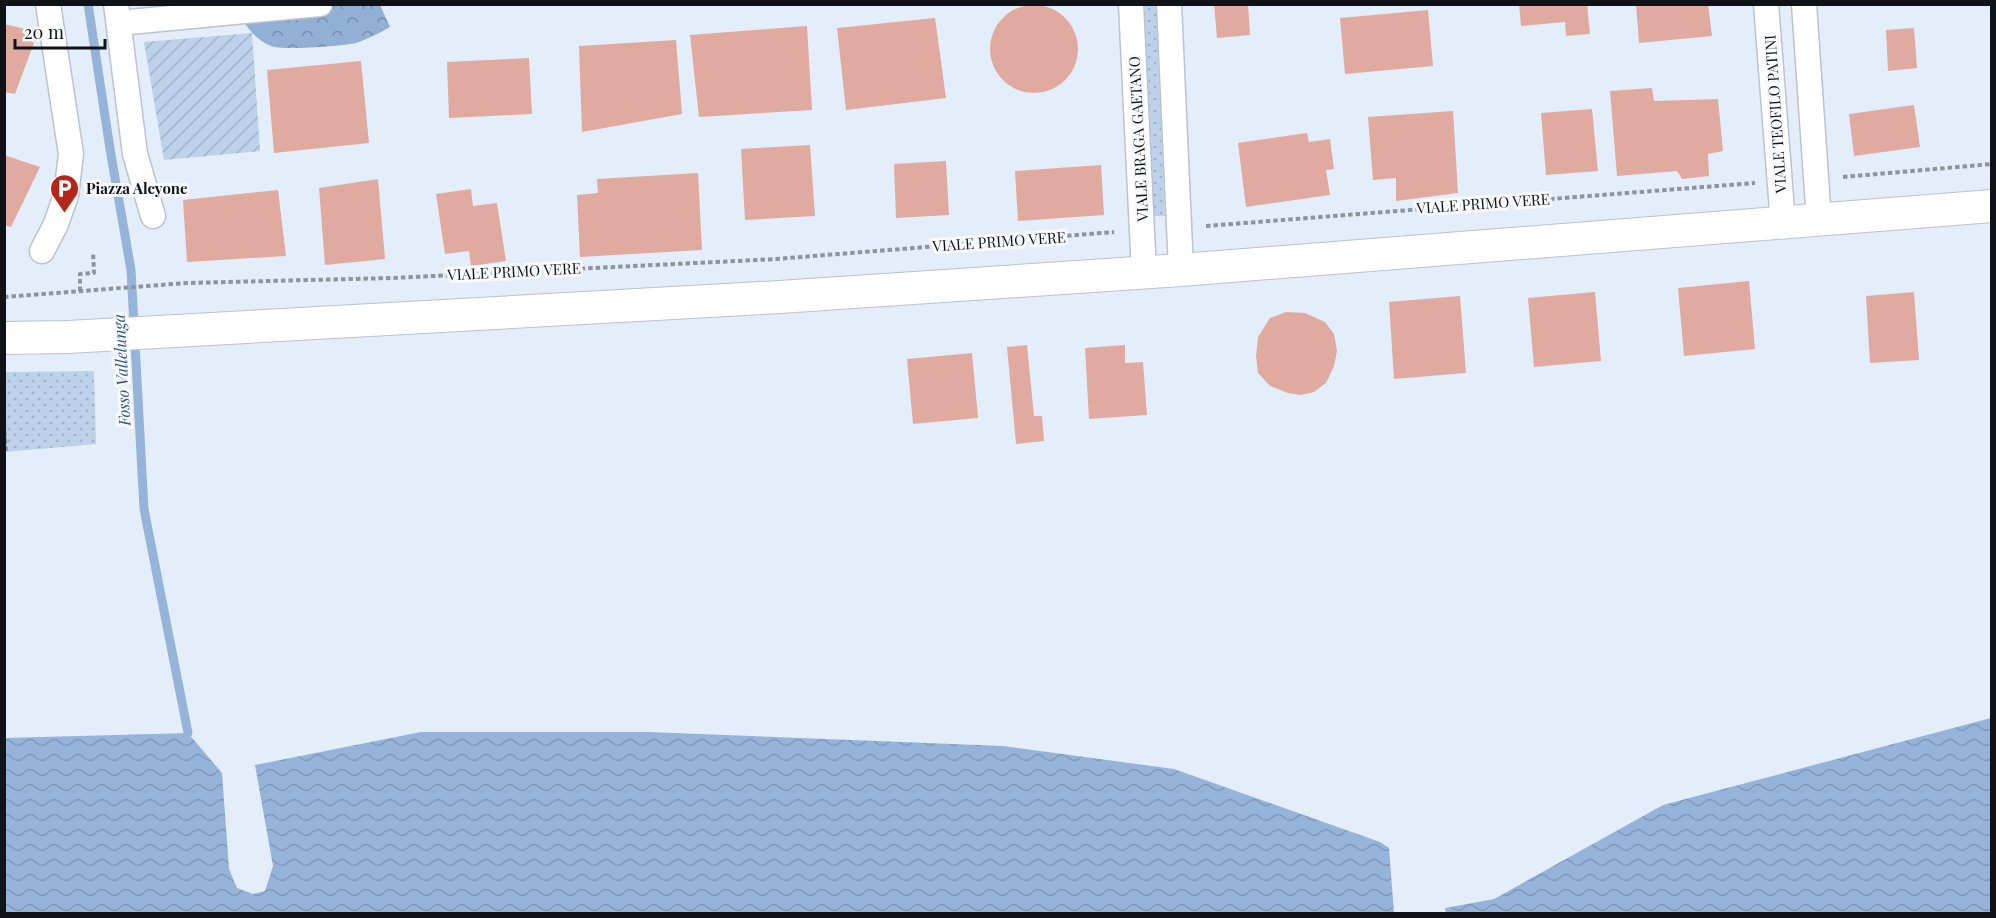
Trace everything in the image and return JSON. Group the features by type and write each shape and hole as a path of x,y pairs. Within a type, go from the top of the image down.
{"street":[{"path":"42,251 56,224 66,195 71,154 48,4"},
{"path":"153,216 135,154 117,14 320,4"},
{"name":"VIALE BRAGA GAETANO","path":"1131,4 1144,273"},
{"path":"1169,4 1181,270"},
{"name":"VIALE TEOFILO PATINI","path":"1766,4 1783,224"},
{"path":"1804,4 1819,221"},
{"path":"4,338 68,337 768,298 1144,273 1992,207"}],"path":[{"path":"1816,180 1992,164"},
{"name":"VIALE PRIMO VERE","path":"1179,228 1780,181"},
{"name":"VIALE PRIMO VERE","path":"4,297 186,283 393,278 776,259 1142,230"},
{"path":"80,291 80,274 94,273 93,252"},
{"path":"4,424 6,452"}],"shaded area":[{"path":"1143,5 1156,5 1165,216 1153,216"},
{"path":"252,33 260,151 164,160 144,42"},
{"path":"94,371 96,444 5,452 5,372"}],"green space":[{"path":"235,5 380,5 390,27 356,43 313,48 278,47 258,39 245,23"}],"water":[{"path":"1991,718 1991,913 1446,913 1445,908 1494,899 1663,805"},
{"path":"421,732 648,732 1003,746 1174,769 1380,842 1389,848 1394,913 5,913 5,738 188,733 222,773 229,869 237,888 253,894 265,891 273,866 255,765"}],"building":[{"path":"1214,4 1248,4 1250,35 1217,38"},
{"path":"1519,4 1587,4 1590,34 1566,36 1565,22 1521,26"},
{"path":"1636,4 1708,4 1712,36 1639,43"},
{"path":"1034,5 1051,9 1065,18 1074,32 1078,49 1074,66 1065,80 1051,89 1034,93 1017,89 1003,80 994,66 990,49 994,32 1003,18 1017,9"},
{"path":"1428,10 1433,66 1345,74 1340,18"},
{"path":"935,18 946,98 846,110 837,28"},
{"path":"4,24 38,32 15,94 4,92"},
{"path":"807,26 812,110 699,117 690,35"},
{"path":"1914,28 1917,68 1888,71 1886,30"},
{"path":"676,40 682,114 582,132 579,46"},
{"path":"529,58 532,114 449,118 447,62"},
{"path":"361,61 369,143 274,153 267,70"},
{"path":"1652,88 1654,101 1718,99 1723,151 1708,154 1709,176 1682,179 1677,171 1617,176 1610,91"},
{"path":"1914,105 1920,147 1854,156 1849,114"},
{"path":"1592,109 1598,171 1546,175 1541,113"},
{"path":"1453,111 1458,193 1396,201 1396,178 1373,180 1368,117"},
{"path":"1307,133 1309,142 1330,139 1334,169 1326,170 1330,195 1246,207 1238,143"},
{"path":"810,145 815,216 745,220 741,149"},
{"path":"4,155 40,167 11,227 4,225"},
{"path":"946,161 949,215 896,218 894,164"},
{"path":"1101,165 1104,215 1018,221 1015,171"},
{"path":"698,173 702,250 580,257 577,195 598,193 597,179"},
{"path":"378,179 385,259 325,265 319,188"},
{"path":"471,189 473,206 497,203 506,261 471,266 469,251 445,254 436,194"},
{"path":"278,190 286,256 187,262 183,200"},
{"path":"1749,281 1755,349 1684,356 1678,288"},
{"path":"1595,292 1601,361 1534,367 1528,298"},
{"path":"1914,292 1919,360 1870,363 1866,296"},
{"path":"1460,296 1466,373 1394,379 1389,302"},
{"path":"1286,312 1305,313 1325,322 1334,334 1337,351 1334,366 1326,383 1314,392 1300,395 1288,393 1270,386 1258,373 1256,356 1258,337 1270,318"},
{"path":"1027,345 1034,416 1042,416 1044,441 1016,444 1007,347"},
{"path":"1125,345 1125,363 1143,362 1147,415 1089,419 1085,348"},
{"path":"972,353 978,418 913,424 907,359"}],"waterway":[{"name":"Fosso Vallelunga","path":"88,4 131,270 144,509 188,733"}],"place":[{"name":"Piazza Alcyone","path":"65,214"}]}
